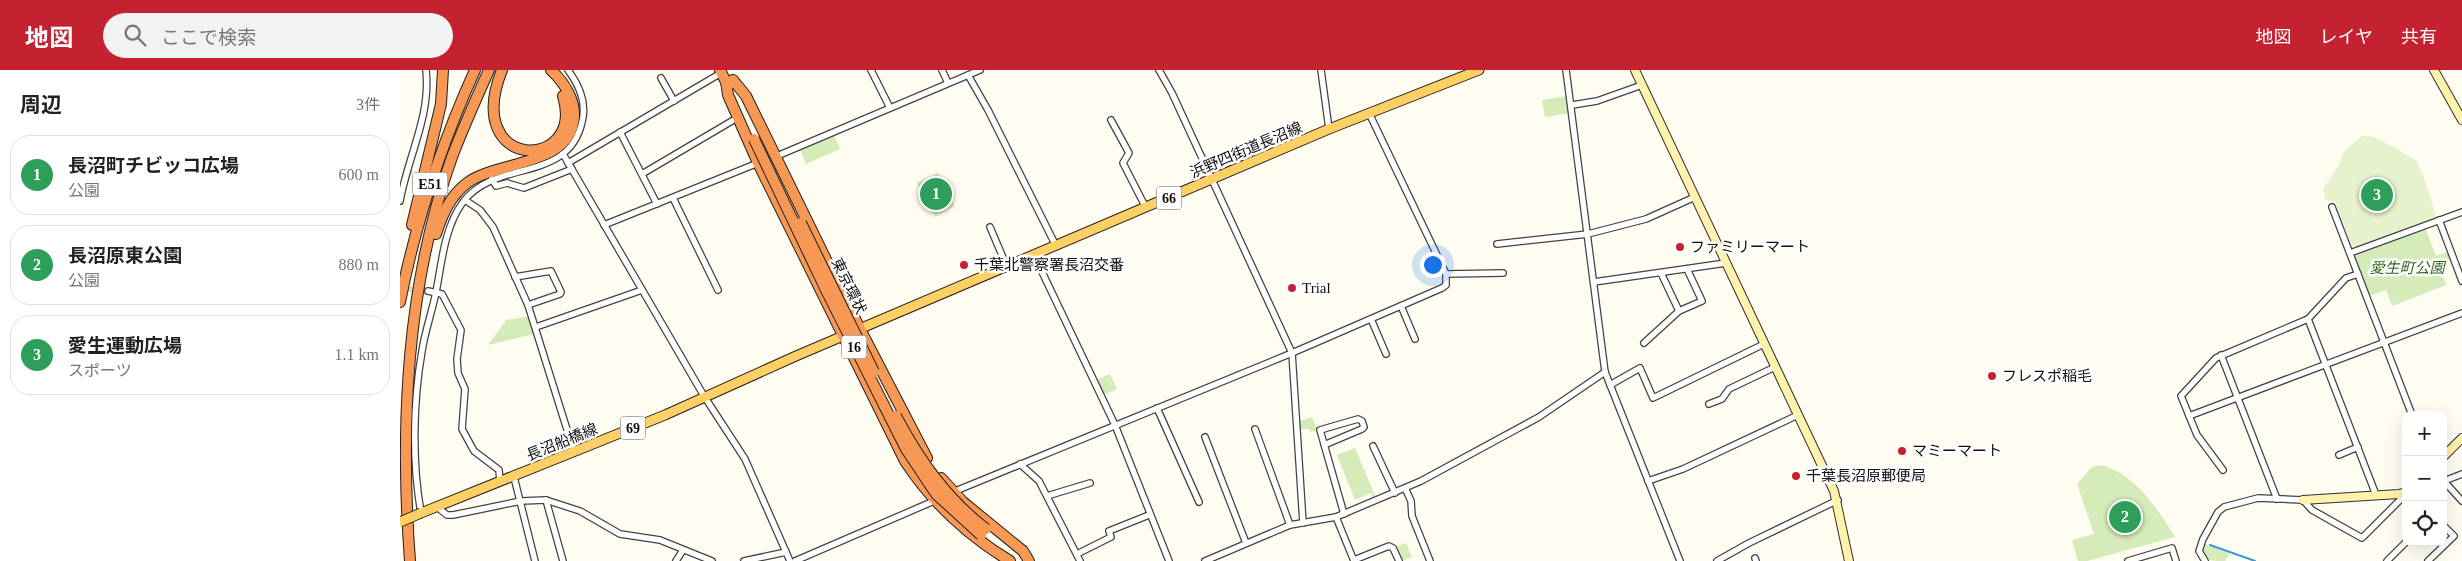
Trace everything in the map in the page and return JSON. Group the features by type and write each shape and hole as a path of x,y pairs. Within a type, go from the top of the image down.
{"highway":[{"path":"405,276 414,211 441,104 443,70"},
{"name":"E51","path":"400,302 405,276 440,152 475,70"},
{"name":"E51","path":"410,561 406,532 402,448 407,363 418,285 431,228 452,158 489,70"},
{"path":"502,70 492,106 496,128 509,144 526,151 536,150 554,142 564,128 567,118 563,95 543,70"},
{"path":"407,363 432,246 450,201 457,192 475,178 549,153 559,147 571,129 574,111 571,99 565,87 551,70"},
{"path":"725,75 746,96 860,329"},
{"name":"16","path":"725,75 728,95 758,163 842,337"},
{"name":"東京環状","path":"725,75 908,439 937,483 984,532 1018,561"},
{"name":"16","path":"860,329 915,439 943,480 953,492 1023,550 1030,561"},
{"path":"842,337 905,461 934,501 972,536 1010,561"},
{"path":"406,532 417,561"},
{"name":"東京環状","path":"984,532 1030,561"}],"main road":[{"name":"浜野四街道長沼線","path":"842,337 1329,129 1479,70"},
{"name":"長沼船橋線","path":"400,522 574,452 842,337"}],"street":[{"path":"400,201 408,165 423,123 427,98 426,70"},
{"path":"421,513 416,454 418,388 422,350 448,233 465,200 481,185 492,179 543,165 562,154 577,136 584,115 582,95 568,70"},
{"path":"871,70 890,108"},
{"path":"942,70 948,83"},
{"path":"777,156 980,70"},
{"path":"1159,70 1292,353 1303,523"},
{"path":"1321,70 1329,129"},
{"path":"1566,70 1605,372 1680,561"},
{"path":"1635,70 1838,500 1849,561"},
{"path":"2434,70 2462,120"},
{"path":"568,163 674,101 725,75"},
{"path":"968,75 988,110 1056,246"},
{"path":"661,78 674,101"},
{"path":"1572,105 1597,100 1642,85"},
{"path":"953,492 1292,353 1446,285 1446,274 1369,113"},
{"path":"642,174 738,118"},
{"path":"1111,120 1129,153 1123,163 1146,208"},
{"path":"620,132 657,204"},
{"path":"562,154 704,396 745,459 790,561"},
{"path":"604,225 758,163"},
{"path":"492,179 496,186 507,183 524,188 572,169"},
{"path":"1497,244 1588,234 1646,219 1694,196"},
{"path":"673,198 718,290"},
{"path":"465,200 480,210 493,227 528,305 574,452"},
{"path":"2332,207 2410,411"},
{"path":"2350,254 2462,212"},
{"path":"2440,220 2462,281"},
{"path":"990,227 1007,267"},
{"path":"1034,255 1115,425 1149,515 1169,561"},
{"path":"1594,282 1726,263"},
{"path":"1644,343 1678,311 1702,301 1687,269"},
{"path":"515,278 551,271 561,292 560,294 528,305"},
{"path":"1446,274 1503,273"},
{"path":"1661,273 1678,311"},
{"path":"2224,470 2197,435 2181,396 2221,355 2308,319 2346,278 2358,274"},
{"path":"536,327 642,290"},
{"path":"428,291 442,294 461,330 457,359 458,373 465,389 462,429 474,451 499,470 500,482"},
{"path":"1400,306 1414,339"},
{"path":"2189,416 2462,313"},
{"path":"1370,319 1386,354"},
{"path":"2308,319 2376,495"},
{"path":"1610,384 1640,368 1653,398 1764,344"},
{"path":"2221,355 2277,499"},
{"path":"1709,404 1722,399 1729,389 1774,366"},
{"path":"1205,561 1290,525 1336,517 1405,488 1502,439 1539,417 1605,372"},
{"path":"1157,408 1199,502"},
{"path":"1648,481 1681,470 1798,415"},
{"path":"1324,445 1362,430 1364,427 1362,421 1358,419 1320,430 1324,445 1344,514"},
{"path":"1255,429 1290,525"},
{"path":"1205,437 1246,543"},
{"path":"2444,456 2462,438"},
{"path":"1373,446 1394,493"},
{"path":"2339,455 2358,447"},
{"path":"1020,464 1039,481 1080,561"},
{"path":"2447,479 2462,474"},
{"path":"514,477 535,561"},
{"path":"2447,483 2462,500"},
{"path":"1048,496 1090,484"},
{"path":"1405,488 1411,501 1412,516 1430,561"},
{"path":"2205,561 2200,551 2200,544 2218,512 2224,507 2258,498 2303,500 2402,493"},
{"path":"2303,500 2312,510 2362,538 2402,497"},
{"path":"546,500 563,561"},
{"path":"437,507 447,515 453,515 520,501 546,500 580,511 620,534 660,540 712,561"},
{"path":"1717,561 1749,543 1838,500"},
{"path":"795,561 934,501"},
{"path":"1077,554 1111,537 1109,531 1149,515"},
{"path":"1336,517 1354,560 1388,546 1393,548 1398,561"},
{"path":"2447,529 2454,536 2447,543"},
{"path":"2387,561 2402,546"},
{"path":"2428,561 2444,546"},
{"path":"2128,561 2151,558 2172,548 2176,561"},
{"path":"676,561 683,550"},
{"path":"744,561 786,552"}],"green space":[{"path":"1567,96 1570,113 1545,117 1542,100"},
{"path":"834,135 840,149 806,164 800,150"},
{"path":"2362,136 2375,137 2416,160 2425,180 2437,219 2358,248 2351,244 2335,201 2326,201 2323,189 2339,165 2344,151"},
{"path":"938,173 955,206 935,217 917,183"},
{"name":"愛生町公園","path":"2425,228 2436,256 2450,251 2452,258 2438,263 2446,285 2392,306 2386,290 2369,296 2354,256"},
{"path":"530,316 535,334 488,345 506,320"},
{"path":"1110,374 1117,389 1103,395 1096,380"},
{"path":"1312,417 1318,431 1310,432 1309,429 1300,429 1300,421"},
{"path":"1355,448 1376,498 1374,499 1371,493 1355,500 1337,455"},
{"path":"2101,465 2113,469 2135,484 2153,504 2175,537 2087,561 2078,561 2072,540 2094,534 2077,484 2092,467"},
{"path":"1406,543 1412,557 1402,561 1396,547"},
{"path":"2203,543 2230,554 2225,561 2207,559 2202,549"}],"waterway":[{"path":"2210,545 2255,561"}],"tunnel":[{"path":"407,171 465,200"},
{"path":"401,288 421,291"}],"place":[{"name":"長沼町チビッコ広場","path":"936,194"},
{"name":"愛生運動広場","path":"2377,195"},
{"name":"ファミリーマート","path":"1680,247"},
{"name":"千葉北警察署長沼交番","path":"964,265"},
{"name":"Trial","path":"1292,288"},
{"name":"フレスポ稲毛","path":"1992,376"},
{"name":"マミーマート","path":"1902,451"},
{"name":"千葉長沼原郵便局","path":"1796,476"},
{"name":"長沼原東公園","path":"2125,517"}]}
